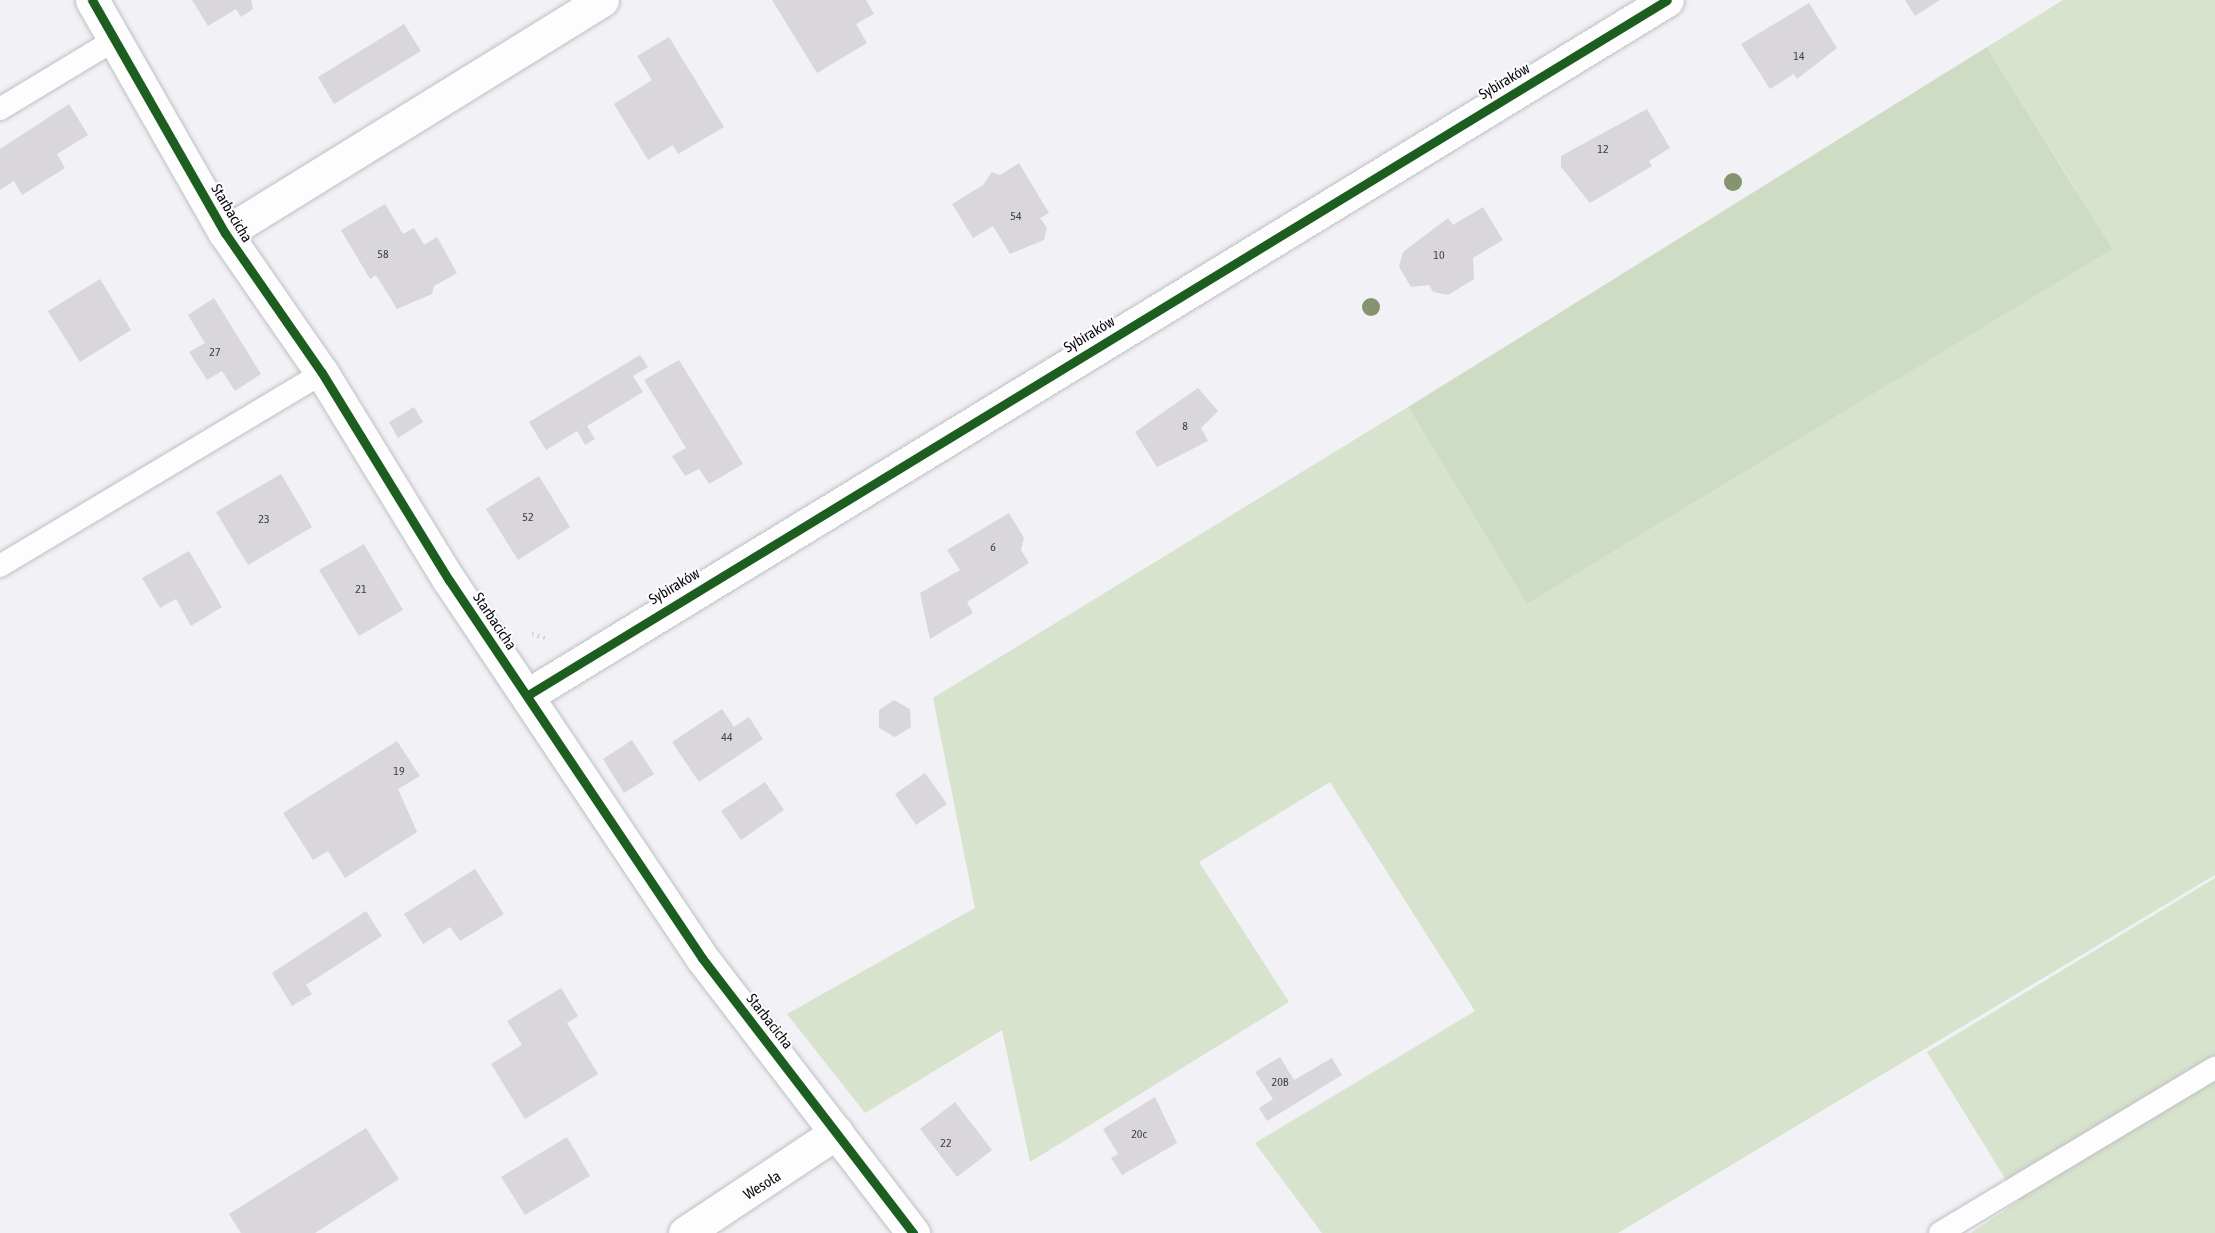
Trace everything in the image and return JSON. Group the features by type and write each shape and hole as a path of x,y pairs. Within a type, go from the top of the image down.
{"street":[{"name":"Starbacicha","path":"92,0 225,233 322,373 449,580 702,958 913,1233"},
{"name":"Starbacicha","path":"225,233 602,0"},
{"name":"Sybiraków","path":"528,695 1667,0"},
{"name":"Wesoła","path":"685,1233 837,1132"}],"lane":[{"path":"0,109 116,39"},
{"path":"0,566 322,373"},
{"path":"1940,1233 2215,1068"}],"green space":[{"path":"2063,0 2215,0 2215,875 1618,1233 1322,1233 1255,1143 1475,1011 1330,782 1199,862 1289,1002 1030,1162 1002,1030 865,1113 787,1014 975,908 933,698 1408,407 1527,604 1896,380 2076,190 1987,47"},
{"path":"1987,47 2112,249 1527,604 1408,407"},
{"path":"2215,878 2215,1233 1971,1233 2019,1201 1927,1052"}],"building":[{"path":"192,0 251,0 253,9 241,17 236,9 208,26"},
{"path":"772,0 866,0 874,14 856,24 867,43 817,73"},
{"path":"1905,0 1940,0 1915,16"},
{"path":"1809,3 1837,48 1797,79 1794,74 1770,89 1741,44"},
{"path":"404,24 421,51 334,104 318,77"},
{"path":"669,37 724,127 678,154 673,145 648,160 614,104 652,80 637,56"},
{"path":"69,104 88,135 57,154 65,168 22,195 14,181 0,190 0,149"},
{"path":"1647,109 1670,148 1649,161 1652,166 1590,203 1561,167 1561,156"},
{"path":"1019,163 1049,213 1040,218 1047,228 1044,240 1010,254 993,226 973,238 952,204 983,185 992,172 1000,175"},
{"path":"385,204 403,234 414,228 424,245 437,237 457,273 434,286 432,294 397,309 376,275 370,279 341,230"},
{"path":"1483,207 1503,240 1473,258 1474,279 1448,295 1433,292 1429,285 1411,287 1399,267 1403,252 1448,218 1453,225"},
{"path":"100,279 131,330 80,362 48,311"},
{"path":"214,298 261,374 235,391 222,371 207,380 189,352 205,343 188,315"},
{"path":"640,355 648,367 633,376 643,392 587,426 595,439 585,445 577,431 546,450 529,422"},
{"path":"679,360 743,464 709,484 699,469 685,476 672,456 686,448 644,380"},
{"path":"1198,388 1218,411 1201,428 1208,441 1157,467 1135,432"},
{"path":"414,407 423,422 398,438 389,422"},
{"path":"281,474 312,527 248,565 216,512"},
{"path":"539,476 570,527 518,560 486,509"},
{"path":"1009,513 1024,538 1021,550 1029,563 967,602 973,613 930,639 920,593 960,570 947,550"},
{"path":"364,544 403,610 359,636 319,570"},
{"path":"189,551 222,607 191,626 176,599 160,608 142,578"},
{"path":"894,700 910,709 911,727 895,737 879,728 879,710"},
{"path":"722,709 734,727 749,717 763,739 699,782 672,742"},
{"path":"632,740 654,774 624,793 603,759"},
{"path":"397,741 420,776 398,789 417,832 345,878 328,851 313,860 283,813"},
{"path":"925,773 947,804 916,825 895,794"},
{"path":"765,782 784,810 741,840 721,811"},
{"path":"475,869 504,914 460,941 450,927 423,944 404,914"},
{"path":"366,911 382,936 306,985 312,994 292,1006 272,973"},
{"path":"561,988 578,1016 567,1023 598,1074 525,1119 491,1064 522,1045 507,1021"},
{"path":"1280,1057 1294,1080 1332,1058 1342,1075 1267,1121 1259,1108 1273,1099 1255,1072"},
{"path":"1155,1097 1177,1143 1122,1175 1111,1158 1118,1154 1103,1129"},
{"path":"955,1102 992,1150 957,1177 920,1129"},
{"path":"366,1128 399,1179 315,1233 241,1233 229,1214"},
{"path":"567,1137 590,1176 525,1215 501,1177"}],"cycle path":[{"path":"92,0 225,233 322,373 449,580 702,958 913,1233"},
{"path":"528,695 1667,0"}]}
